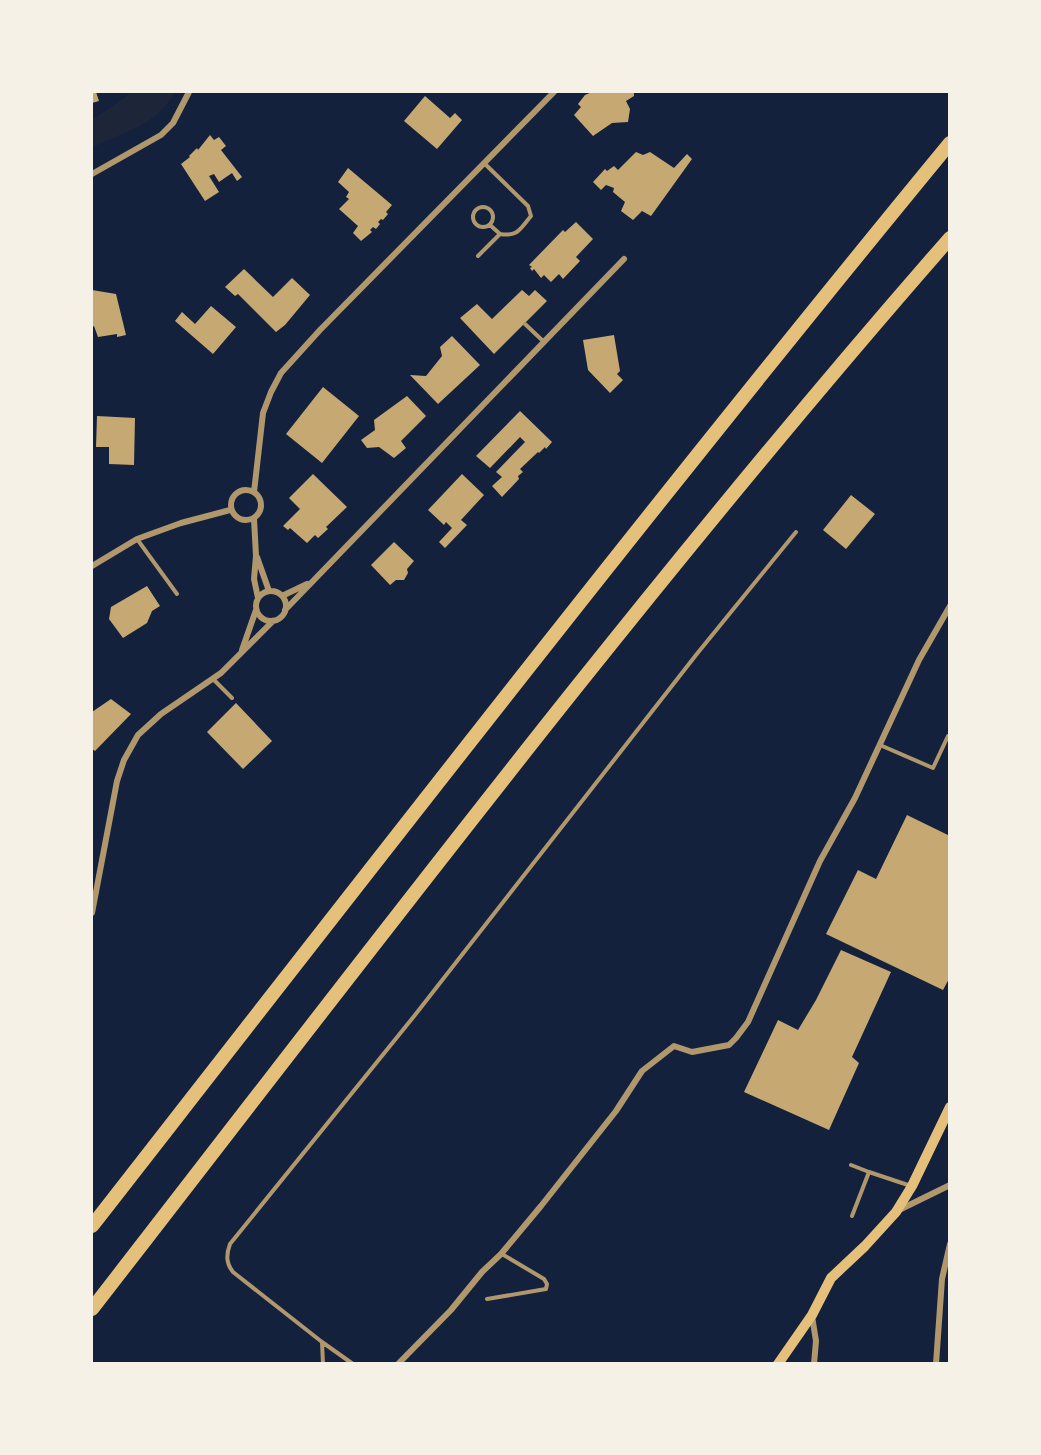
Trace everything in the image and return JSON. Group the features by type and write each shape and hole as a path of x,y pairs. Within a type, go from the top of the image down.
{"highway":[{"path":"92,1226 492,713 857,255 950,143"},
{"path":"92,1309 568,696 876,322 950,238"}],"main road":[{"path":"778,1364 812,1315 823,1291 838,1270 865,1246 896,1212 912,1186 950,1107"}],"street":[{"path":"92,174 161,135 173,123 189,92"},
{"path":"254,492 263,413 281,373 320,330 554,92"},
{"path":"92,913 112,801 124,760 138,735 161,714 212,678 273,621 281,617 312,581 624,259"},
{"path":"247,490 254,492 261,506 259,513 254,519 240,520 230,510 233,495 247,490"},
{"path":"92,566 137,539 181,522 230,510"},
{"path":"241,653 258,598 254,579 256,556 254,519"},
{"path":"256,556 269,591"},
{"path":"282,596 312,581"},
{"path":"258,598 269,591 276,592 286,603 285,610"},
{"path":"398,1364 451,1310 541,1206 608,1120 642,1071 675,1046 692,1052 729,1045 748,1022 820,861 855,798 919,660 950,606"},
{"path":"256,610 266,620 273,621"},
{"path":"896,1212 950,1185"},
{"path":"936,1364 942,1279 950,1244"},
{"path":"812,1315 816,1341 814,1364"}],"lane":[{"path":"483,163 528,206 531,212 531,216 518,233 510,236 500,234 490,225"},
{"path":"483,208 490,211 493,218 490,225 483,227 477,224 473,215 476,210 483,208"},
{"path":"478,256 500,234"},
{"path":"525,324 543,341"},
{"path":"353,1364 233,1272 226,1257 230,1244 415,1016 696,655 796,532"},
{"path":"137,539 177,594"},
{"path":"212,678 232,698"},
{"path":"879,745 933,768 948,736"},
{"path":"850,1165 912,1186"},
{"path":"852,1216 869,1172"},
{"path":"487,1299 546,1289 547,1284 544,1279 501,1254"},
{"path":"322,1342 324,1364"}],"shaded area":[{"path":"129,92 174,92 168,103 150,120 92,148 92,120 126,97"}],"building":[{"path":"92,92 96,92 99,101 92,103"},
{"path":"592,92 634,92 634,96 626,101 630,109 628,122 612,123 593,136 574,115 581,107 578,104 585,95"},
{"path":"425,96 450,118 455,113 462,120 437,149 404,121"},
{"path":"210,135 214,140 219,137 226,146 221,150 242,177 237,181 232,173 219,182 214,174 209,176 219,192 205,201 181,164 197,148 198,150"},
{"path":"636,152 643,155 650,152 674,168 687,154 692,159 651,216 642,211 633,220 621,211 625,202 613,192 614,188 606,185 601,190 593,182 605,169 607,171 614,166 618,170"},
{"path":"348,168 392,205 386,212 388,214 378,222 380,224 376,229 373,227 370,230 372,232 361,241 353,233 358,226 339,209 349,199 346,197 349,192 338,182"},
{"path":"576,222 593,239 576,257 580,261 563,279 559,274 551,282 544,275 541,278 534,269 532,271 529,265 563,230 565,232"},
{"path":"244,269 273,297 292,278 310,295 285,325 276,332 238,294 235,296 225,287"},
{"path":"92,290 116,294 126,335 98,337 94,326 92,327"},
{"path":"522,290 529,296 535,290 547,301 494,354 460,318 477,304 492,319"},
{"path":"211,306 236,327 213,354 175,321 182,312 195,324"},
{"path":"614,335 620,371 617,374 623,380 610,393 588,370 583,340"},
{"path":"452,336 480,365 438,404 410,375 426,376 442,356 440,347"},
{"path":"323,387 359,416 322,463 286,434"},
{"path":"407,396 426,416 401,441 406,448 394,458 379,447 367,448 361,440 375,430 374,420"},
{"path":"520,411 552,442 520,469 523,472 518,476 519,479 502,497 492,486 502,477 496,472 525,442 520,437 490,468 476,456"},
{"path":"97,416 135,418 134,465 109,464 109,447 96,447"},
{"path":"313,474 347,507 318,538 315,535 307,543 290,528 288,530 283,526 300,509 289,498"},
{"path":"462,474 484,495 461,520 467,525 445,548 439,542 452,528 446,522 444,525 428,510"},
{"path":"851,495 875,514 846,549 823,530"},
{"path":"394,542 414,561 407,569 408,573 404,580 396,580 390,585 371,565"},
{"path":"147,586 160,606 152,611 147,623 123,638 109,619 111,607"},
{"path":"111,699 131,714 95,751 92,749 92,712"},
{"path":"236,703 272,741 243,769 207,732"},
{"path":"907,815 950,836 950,977 943,990 826,934 858,870 876,879"},
{"path":"841,950 891,972 852,1057 859,1063 829,1130 744,1092 778,1020 798,1030"}]}
